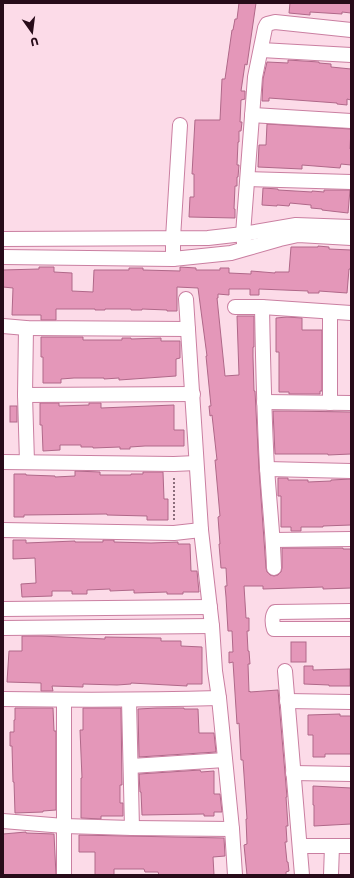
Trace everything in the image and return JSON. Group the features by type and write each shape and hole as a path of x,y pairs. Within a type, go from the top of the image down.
{"street":[{"path":"244,250 242,234 248,179 255,78 265,28 268,24 275,22 351,30"},
{"path":"261,50 351,55"},
{"path":"252,115 351,120"},
{"path":"173,259 180,125"},
{"path":"248,179 351,182"},
{"path":"3,239 208,238 296,225 351,227"},
{"path":"3,257 173,259 231,253 298,235 351,238"},
{"path":"186,299 201,530 232,829 235,875"},
{"path":"235,307 262,307 351,313"},
{"path":"262,307 267,469 274,568"},
{"path":"330,312 330,403"},
{"path":"3,326 26,328 188,329"},
{"path":"26,328 25,395 27,462"},
{"path":"25,395 193,394"},
{"path":"264,402 351,403"},
{"path":"3,462 196,463"},
{"path":"267,469 351,471"},
{"path":"3,530 174,533 201,530"},
{"path":"273,540 351,539"},
{"path":"3,609 211,616"},
{"path":"351,611 275,612 273,617 274,628 351,629"},
{"path":"3,628 211,616"},
{"path":"285,671 302,875"},
{"path":"3,699 129,700 219,698"},
{"path":"64,700 64,875"},
{"path":"129,700 132,828"},
{"path":"287,701 351,702"},
{"path":"131,766 225,760"},
{"path":"294,773 351,774"},
{"path":"3,821 64,826 232,829"},
{"path":"300,846 351,846"},
{"path":"331,875 332,846"}],"path":[{"path":"174,464 174,533"}],"building":[{"path":"239,3 256,3 247,65 245,64 241,91 245,91 245,99 241,100 240,122 242,122 238,142 237,165 239,165 237,186 235,186 235,218 189,217 190,197 194,197 194,174 192,174 195,120 220,120 222,79 225,79 232,30 235,19 237,19"},
{"path":"290,3 351,3 351,13 342,12 342,14 310,12 310,15 289,13"},
{"path":"288,60 319,62 331,64 331,67 351,69 351,100 347,99 347,105 269,98 269,101 262,101 263,79 267,62 288,63"},
{"path":"267,124 351,129 351,165 341,164 340,168 302,165 302,169 258,167 259,145 266,145"},
{"path":"263,188 312,192 324,192 324,190 350,190 348,213 311,208 311,205 290,203 289,206 262,205"},
{"path":"291,247 329,247 329,249 351,250 351,269 349,269 347,293 319,291 319,293 308,293 308,291 259,289 259,295 250,295 250,289 229,289 229,295 218,294 217,298 225,376 239,375 237,316 254,316 254,391 267,572 274,576 281,572 282,548 351,549 351,588 323,589 323,587 263,589 263,586 244,586 246,618 249,618 249,631 247,631 250,664 248,664 249,692 278,690 287,797 288,826 286,826 287,842 285,842 289,871 286,872 286,875 247,875 244,845 247,844 247,819 243,760 241,760 239,723 237,724 233,662 229,663 229,652 233,652 232,631 228,631 225,586 227,586 226,568 221,568 218,517 220,516 215,460 217,460 212,415 210,416 209,406 211,406 207,356 198,288 177,287 177,311 142,309 56,309 56,320 41,320 41,315 12,315 13,288 3,287 3,270 54,267 54,272 72,273 72,291 93,292 94,270 129,270 129,268 143,268 143,270 180,271 180,267 196,268 196,270 220,270 220,268 229,268 229,273 251,274 251,271 275,273 289,272"},
{"path":"276,318 302,318 302,330 322,330 322,391 320,391 320,394 289,394 289,392 279,392 279,352 276,352"},
{"path":"41,337 83,337 83,340 161,338 161,341 180,341 180,358 176,359 176,376 119,380 119,378 74,378 61,379 61,383 43,383"},
{"path":"40,403 59,403 59,406 101,403 101,408 174,405 174,430 184,430 184,446 145,446 120,449 120,447 93,448 81,447 81,445 60,445 60,450 43,451 42,425 40,425"},
{"path":"10,406 17,406 17,422 10,422"},
{"path":"273,411 351,412 351,454 275,454"},
{"path":"75,471 100,472 100,475 131,475 143,474 143,472 163,472 164,499 168,499 168,520 147,520 147,516 107,514 24,515 24,517 14,517 14,474 55,477 75,476"},
{"path":"278,478 288,478 288,480 308,480 308,482 351,479 351,525 301,527 301,531 291,531 291,527 281,527 281,496 278,496"},
{"path":"13,540 26,540 26,543 75,541 103,542 103,540 114,540 114,542 178,542 178,544 190,544 191,571 197,571 199,592 183,592 183,594 167,594 167,592 134,593 134,590 110,591 110,589 87,590 87,594 72,594 72,591 52,591 52,596 22,597 21,584 36,583 35,558 13,559"},
{"path":"22,636 105,639 105,637 161,638 161,641 181,641 181,646 202,647 202,684 187,684 187,686 131,683 117,685 83,684 83,687 52,686 53,691 41,691 41,683 7,682 9,651 22,651"},
{"path":"291,642 306,642 306,662 291,662"},
{"path":"304,666 313,666 313,670 350,669 350,686 304,684"},
{"path":"15,708 53,708 54,731 56,731 56,810 15,813 10,732 14,732"},
{"path":"83,708 121,708 122,785 120,785 120,803 123,803 123,816 101,816 101,819 81,818 82,778 80,730 83,730"},
{"path":"138,709 198,709 199,733 214,733 216,752 139,757"},
{"path":"340,714 340,716 351,716 351,754 325,754 325,757 313,757 313,735 308,735 308,715"},
{"path":"200,770 201,772 214,771 214,794 220,794 222,812 214,812 214,816 204,816 204,814 142,815 139,774"},
{"path":"313,786 351,788 351,824 314,826"},
{"path":"26,832 54,834 56,875 3,875 3,834"},
{"path":"79,835 224,838 225,856 213,857 214,875 159,875 158,872 145,872 144,869 114,869 114,875 95,875 95,852 79,852"}]}
